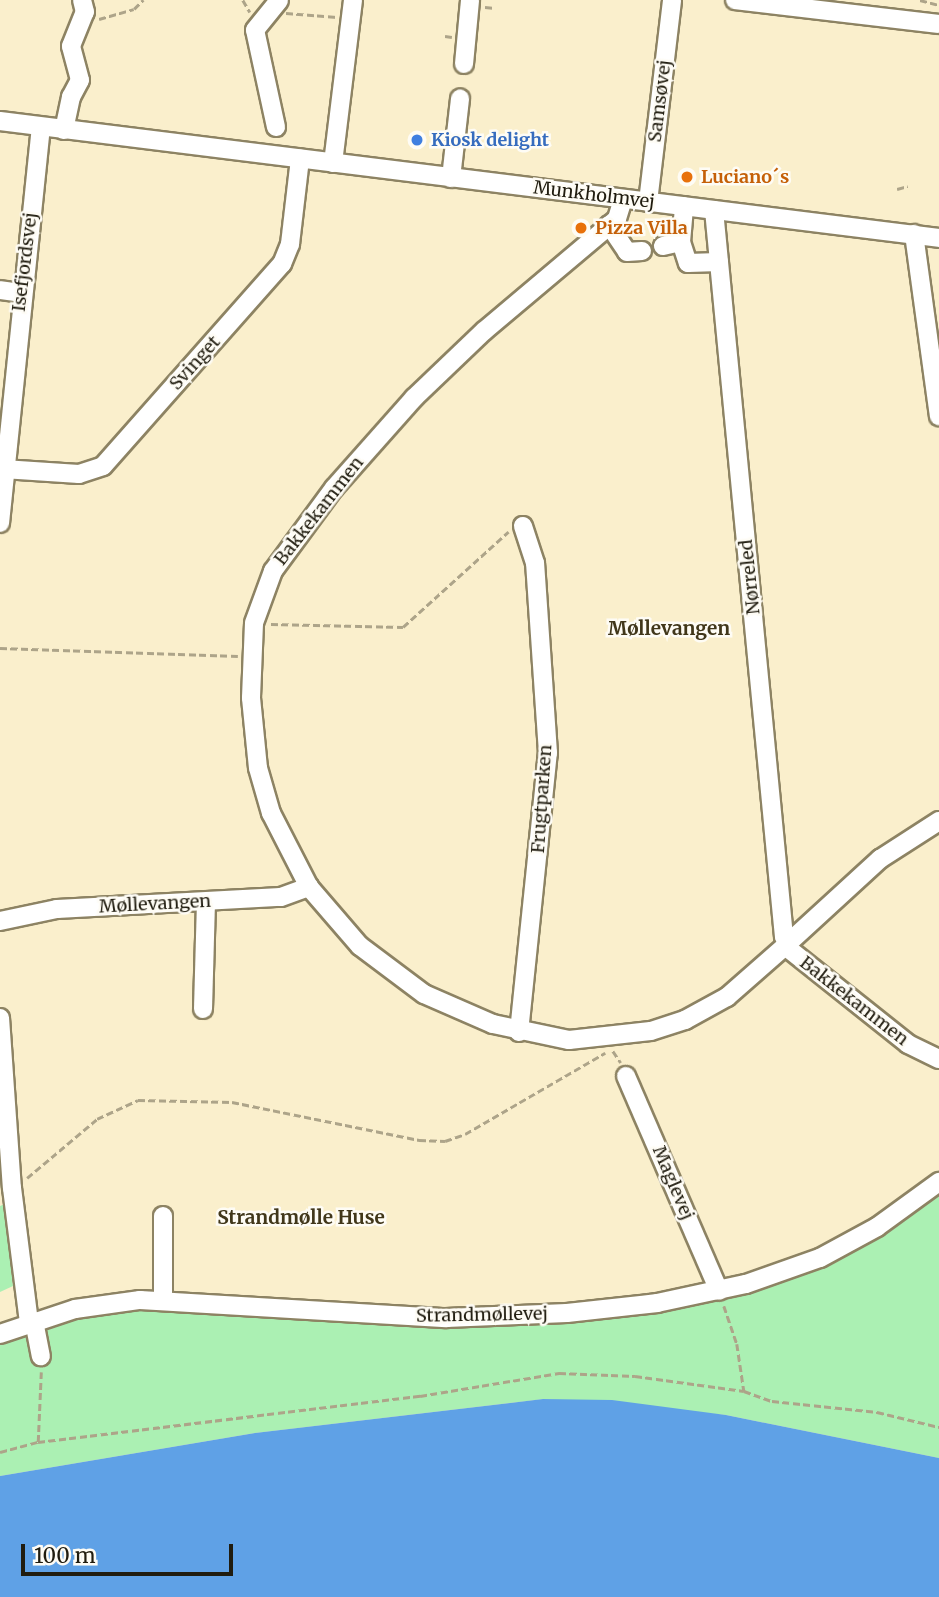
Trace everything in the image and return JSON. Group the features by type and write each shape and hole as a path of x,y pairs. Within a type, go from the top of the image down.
{"street":[{"path":"64,130 71,97 80,80 72,46 79,20 85,12 82,0"},
{"path":"333,163 353,0"},
{"path":"464,64 470,0"},
{"name":"Samsøvej","path":"648,202 672,0"},
{"path":"735,0 939,24"},
{"path":"276,127 255,30 277,2"},
{"path":"451,178 460,99"},
{"name":"Munkholmvej","path":"0,121 939,237"},
{"name":"Isefjordsvej","path":"0,523 20,293 41,127"},
{"name":"Svinget","path":"3,468 79,474 103,466 282,264 290,244 300,159"},
{"name":"Bakkekammen","path":"623,199 621,212 609,225 484,331 363,454 273,571 254,623 251,718 258,768 278,831 309,887 360,946 408,984 440,1002 519,1032 569,1040 617,1037 668,1026 706,1009 787,944 908,1045 939,1059"},
{"path":"684,206 672,244 688,263 719,262"},
{"name":"Nørreled","path":"714,210 784,937 787,944"},
{"path":"609,225 627,252 642,251"},
{"path":"914,234 939,416"},
{"path":"0,290 20,293"},
{"name":"Frugtparken","path":"519,1032 548,753 535,563 523,526"},
{"path":"787,944 880,859 939,821"},
{"name":"Møllevangen","path":"0,921 57,909 288,896 309,887"},
{"path":"203,1009 206,902"},
{"path":"0,1018 5,1164 32,1321 41,1356"},
{"name":"Maglevej","path":"626,1076 719,1291"},
{"name":"Strandmøllevej","path":"0,1334 32,1321 75,1309 163,1300 373,1314 491,1317 601,1310 719,1291 835,1251 939,1182"},
{"path":"163,1216 163,1300"}],"path":[{"path":"79,20 87,23 134,9 143,0"},
{"path":"920,0 938,3"},
{"path":"277,2 292,17 324,13 350,22"},
{"path":"897,189 908,186"},
{"path":"254,623 402,627 498,537 523,526"},
{"path":"0,648 251,656"},
{"path":"31,1175 97,1119 138,1100 232,1102 419,1140 445,1141 465,1134 611,1050 617,1037"},
{"path":"719,1291 737,1344 744,1391"},
{"path":"38,1442 41,1356"},
{"path":"0,1452 38,1442 420,1396 559,1373 635,1376 744,1391 772,1401 877,1412 939,1427"}],"green space":[{"path":"939,1192 939,1458 726,1415 544,1399 255,1433 0,1476 0,1340 89,1314 135,1308 505,1325 683,1306 759,1288"},
{"path":"5,1204 13,1286 0,1292 0,1206"}],"water":[{"path":"543,1399 612,1400 726,1415 939,1458 939,1597 0,1597 0,1476 255,1433"}],"place":[{"name":"Kiosk delight","path":"417,140"},
{"name":"Luciano´s","path":"687,177"},
{"name":"Pizza Villa","path":"581,228"}],"district":[{"name":"Møllevangen","path":"669,629"},
{"name":"Strandmølle Huse","path":"301,1218"}]}
